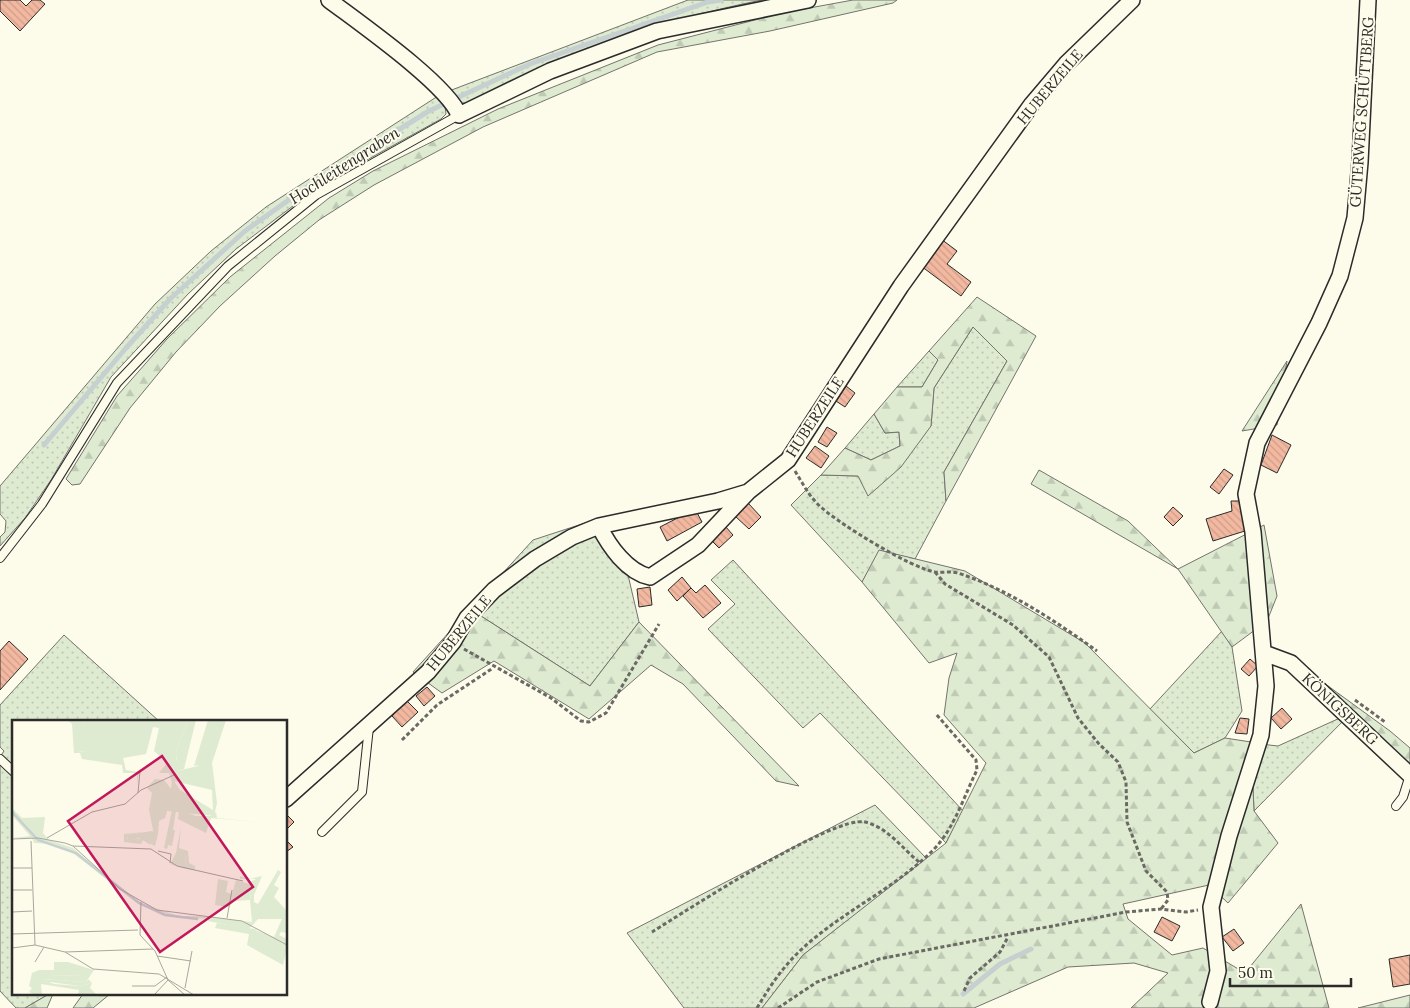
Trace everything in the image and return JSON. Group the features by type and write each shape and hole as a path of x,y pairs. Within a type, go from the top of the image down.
{"street":[{"path":"329,0 411,63 444,94 458,111 550,72 657,31 808,0"},
{"name":"HUBERZEILE","path":"288,797 428,672 453,642 467,618 494,590 535,559 572,537 599,526 718,501 748,492 788,460 901,286 1032,104 1066,64 1132,0"},
{"name":"GÜTERWEG SCHÜTTBERG","path":"1210,1002 1218,971 1211,907 1230,836 1261,735 1266,686 1255,576 1253,532 1246,494 1257,443 1314,332 1340,276 1355,218 1360,162 1368,0"},
{"path":"599,526 604,536 636,574 650,577 698,545 748,492"},
{"name":"KÖNIGSBERG","path":"1264,653 1291,663 1410,775"}],"lane":[{"path":"0,558 42,504 117,383 228,266 316,195 458,111"},
{"path":"322,832 362,792 369,725"},
{"path":"0,760 12,770"},
{"path":"1396,806 1403,797 1410,775"}],"path":[{"path":"788,460 811,498 823,509 885,549 935,572 956,572 1007,595 1052,619 1097,652"},
{"path":"935,572 945,584 1013,625 1049,657 1078,718 1099,744 1118,762 1126,782 1127,822 1146,871 1167,892 1168,900 1161,909"},
{"path":"453,642 493,668 551,698 581,721 589,722 606,713 659,624"},
{"path":"402,740 437,705 493,668"},
{"path":"757,1008 772,981 803,948 919,862 937,846 947,831 977,770 976,760 936,714"},
{"path":"652,932 750,871 840,826 863,822 881,828 919,862"},
{"path":"778,1008 817,982 879,959 1008,936 1126,912 1161,909 1186,912 1211,907"},
{"path":"964,991 970,978 1000,952 1008,936"}],"green space":[{"path":"688,0 762,0 686,18 611,41 538,70 467,103 462,103 449,91"},
{"path":"853,0 897,0 893,3 770,31 657,52 483,127 374,185 319,220 275,256 220,306 176,352 130,408 80,484 72,485 66,479 117,396 167,339 230,277 329,198 373,171 498,109 658,45 782,13"},
{"path":"438,96 445,107 446,114 441,119 318,187 236,249 188,294 111,377 51,480 25,518 0,546 0,537 5,532 6,521 0,514 0,486 155,304 211,251 266,207"},
{"path":"977,297 1036,336 946,501 944,472 1007,361 973,327 934,388 931,426 901,467 868,496 858,476 821,475 845,448 871,460 900,446 899,432 885,433 874,414 897,387 922,387 938,360 929,351"},
{"path":"973,327 1007,361 944,472 946,501 915,559 880,551 862,582 791,505 821,475 858,476 931,426 934,388"},
{"path":"929,351 938,360 922,387 897,387"},
{"path":"1287,361 1277,425 1242,431"},
{"path":"874,414 885,433 899,432 900,446 871,460 845,448"},
{"path":"1039,470 1128,521 1178,569 1031,484"},
{"path":"585,523 628,575 639,622 590,686 470,609 533,540"},
{"path":"1264,525 1277,596 1267,621 1232,647 1178,569"},
{"path":"879,550 965,571 1085,643 1194,753 1225,738 1251,742 1254,811 1278,843 1228,903 1209,885 1123,904 1128,919 1172,955 1203,948 1245,973 1301,904 1329,1008 1131,1008 1168,973 1134,963 1068,967 974,1008 762,1008 803,955 946,843 986,763 944,715 949,678 957,653 929,663 862,582"},
{"path":"733,560 963,811 946,843 820,713 803,728 708,629 735,604 711,580"},
{"path":"470,609 590,686 639,622 799,786 776,781 683,684 651,665 589,719 494,661 442,693 413,672"},
{"path":"1222,631 1232,647 1242,711 1225,738 1194,753 1150,709"},
{"path":"64,635 158,720 12,720 12,996 46,996 25,1008 16,1008 0,991 0,757 4,751 0,747 0,705"},
{"path":"1324,683 1390,731 1410,748 1410,764 1351,713"},
{"path":"1351,713 1254,811 1251,743 1278,746"},
{"path":"875,805 927,859 803,955 762,1008 684,1008 627,933"},
{"path":"1410,995 1410,1008 1358,1008"},
{"path":"46,996 52,996 47,1008 25,1008"},
{"path":"82,996 108,996 93,1008 73,1008"}],"building":[{"path":"0,0 20,0 26,6 32,0 40,0 45,4 20,31 0,11"},
{"path":"941,239 957,251 947,264 971,282 961,296 921,266"},
{"path":"846,386 855,393 845,407 836,401"},
{"path":"827,427 837,433 827,447 818,442"},
{"path":"1272,435 1291,445 1277,473 1261,465"},
{"path":"815,446 829,456 821,468 806,458"},
{"path":"1224,469 1233,475 1219,494 1210,487"},
{"path":"1231,501 1244,501 1248,530 1213,541 1206,519 1232,511"},
{"path":"748,503 761,517 749,529 735,516"},
{"path":"1173,507 1183,516 1173,526 1164,517"},
{"path":"695,509 702,522 667,541 660,527"},
{"path":"725,526 733,535 719,548 710,539"},
{"path":"682,577 691,588 677,601 668,590"},
{"path":"705,585 721,603 703,618 683,596 691,588 696,593"},
{"path":"650,587 652,605 639,607 637,589"},
{"path":"9,641 28,659 0,690 0,651"},
{"path":"1250,659 1258,666 1249,676 1241,669"},
{"path":"427,687 435,696 424,706 416,696"},
{"path":"407,701 418,712 402,727 392,716"},
{"path":"1282,708 1292,719 1281,729 1271,718"},
{"path":"1240,718 1249,719 1247,734 1235,733"},
{"path":"288,816 294,822 288,828"},
{"path":"288,842 293,847 288,851"},
{"path":"1162,917 1180,926 1172,941 1154,932"},
{"path":"1234,929 1244,943 1233,951 1222,937"},
{"path":"1410,955 1410,984 1393,987 1389,959"}],"waterway":[{"name":"Hochleitengraben","path":"44,445 170,299 245,231 317,180 429,111 530,64 708,2 721,0"},
{"path":"963,994 1000,964 1031,949"}]}
